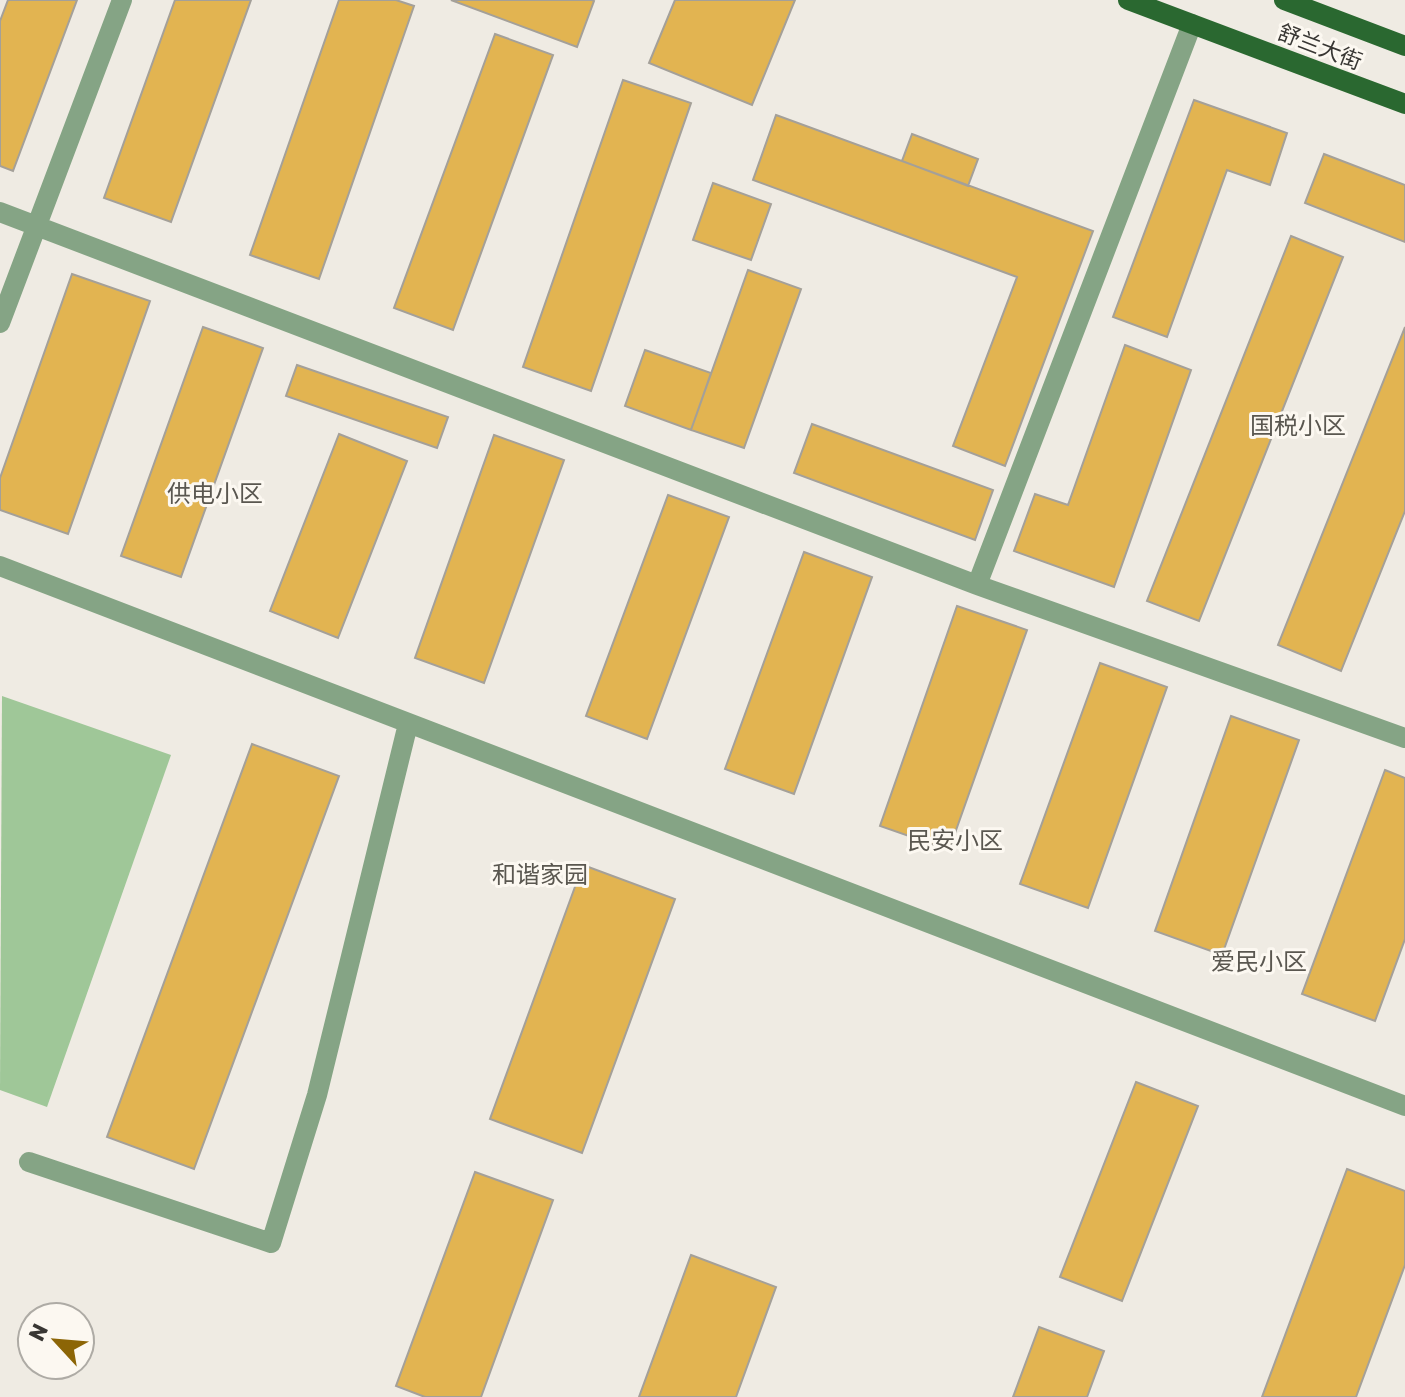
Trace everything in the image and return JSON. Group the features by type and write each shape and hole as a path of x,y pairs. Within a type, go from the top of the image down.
{"main road":[{"name":"舒兰大街","path":"1128,0 1405,104"},
{"name":"舒兰大街","path":"1284,0 1405,46"}],"street":[{"path":"0,323 122,0"},
{"path":"977,585 1192,24"},
{"path":"0,212 977,585 1405,738"},
{"path":"0,566 1405,1106"},
{"path":"29,1162 271,1243 317,1095 408,724"}],"green space":[{"path":"2,696 171,755 47,1107 0,1090"}],"building":[{"path":"8,0 77,0 13,171 0,166 0,21"},
{"path":"175,0 251,0 171,222 104,198"},
{"path":"339,0 396,0 414,6 319,279 250,255"},
{"path":"451,0 592,0 594,1 577,47"},
{"path":"675,0 795,0 752,105 649,63"},
{"path":"495,34 553,55 453,330 394,308"},
{"path":"623,80 691,103 591,391 523,367"},
{"path":"1194,100 1287,133 1270,185 1227,170 1167,337 1113,317"},
{"path":"776,115 1093,231 1005,466 953,446 1017,277 753,180"},
{"path":"912,134 978,159 968,186 902,161"},
{"path":"1324,154 1405,185 1405,242 1305,203"},
{"path":"713,183 771,204 751,260 693,240"},
{"path":"1291,236 1343,257 1199,621 1147,601"},
{"path":"748,270 801,289 744,448 691,430"},
{"path":"72,274 150,301 68,534 0,510 0,478"},
{"path":"203,327 263,348 181,577 121,556"},
{"path":"1405,327 1405,511 1341,671 1278,645"},
{"path":"1125,345 1191,370 1114,587 1014,551 1035,494 1068,505"},
{"path":"645,350 711,373 691,430 625,406"},
{"path":"297,365 448,417 437,448 286,396"},
{"path":"812,424 993,490 975,540 794,473"},
{"path":"339,434 407,461 338,638 270,611"},
{"path":"494,435 564,460 484,683 415,658"},
{"path":"668,495 729,517 647,739 586,716"},
{"path":"804,552 872,577 794,794 725,769"},
{"path":"957,606 1027,630 949,850 880,826"},
{"path":"1100,663 1167,687 1088,908 1020,884"},
{"path":"1231,716 1299,740 1222,955 1155,931"},
{"path":"252,744 339,776 194,1169 107,1137"},
{"path":"1385,770 1405,778 1405,939 1375,1021 1302,994"},
{"path":"583,865 675,899 582,1153 490,1119"},
{"path":"1136,1082 1198,1106 1122,1301 1060,1277"},
{"path":"1347,1169 1405,1191 1405,1265 1356,1397 1262,1397"},
{"path":"475,1172 553,1200 481,1397 425,1397 396,1386"},
{"path":"691,1255 776,1287 736,1397 639,1397"},
{"path":"1039,1327 1104,1351 1087,1397 1013,1397"}],"district":[{"name":"国税小区","path":"1298,426"},
{"name":"供电小区","path":"215,494"},
{"name":"民安小区","path":"955,841"},
{"name":"和谐家园","path":"540,875"},
{"name":"爱民小区","path":"1259,962"}]}
